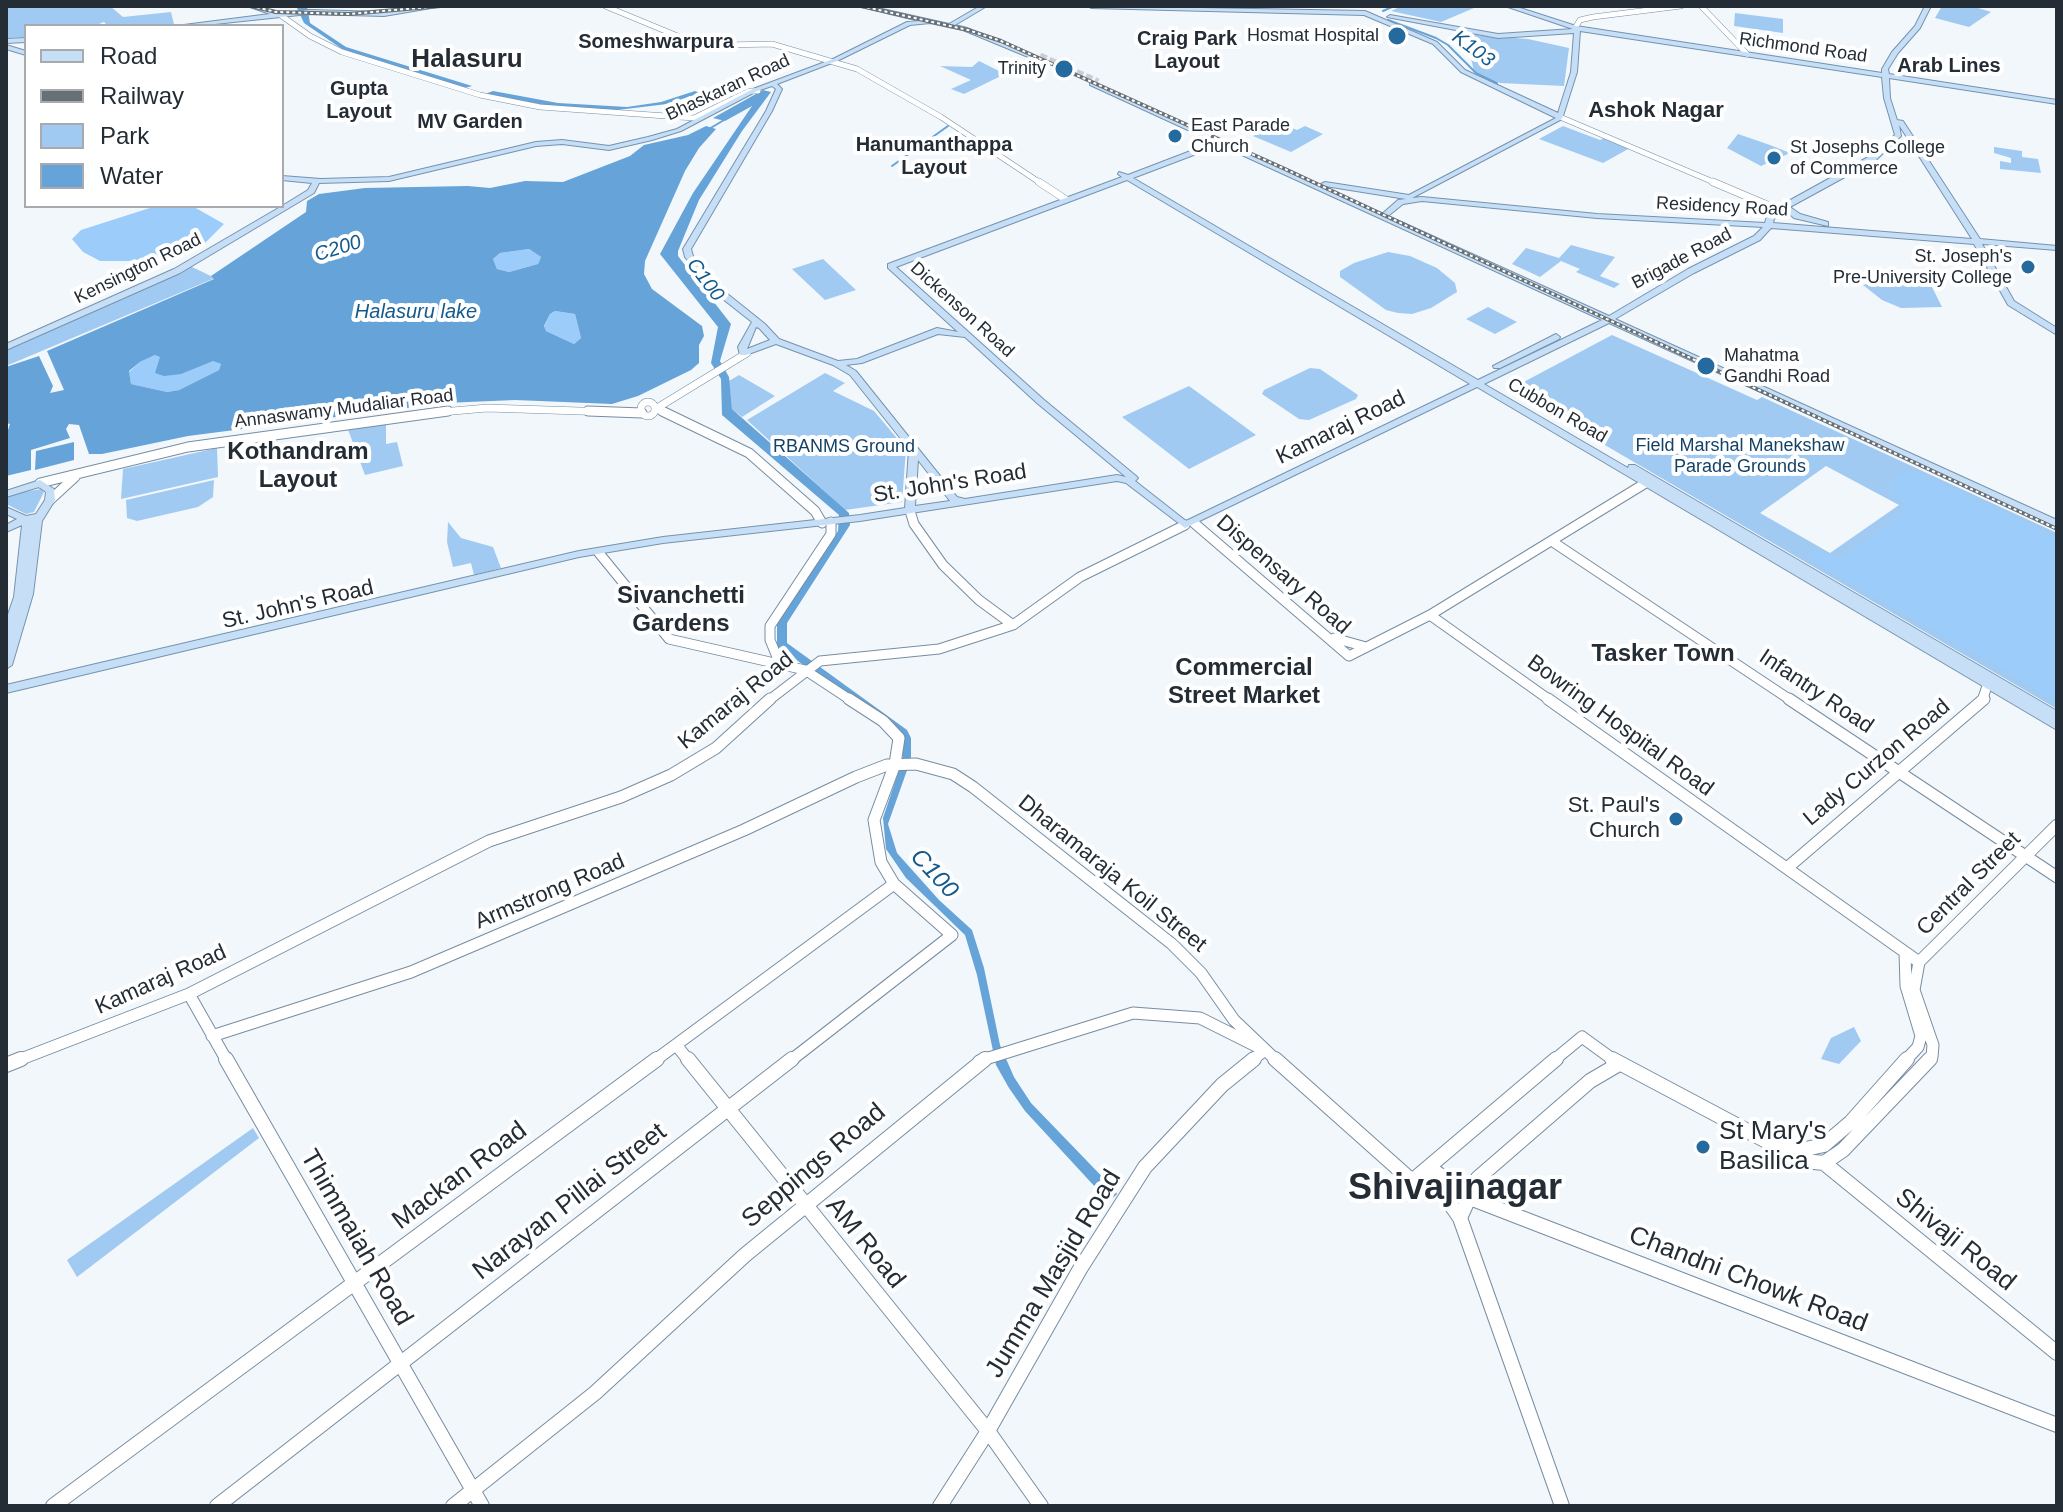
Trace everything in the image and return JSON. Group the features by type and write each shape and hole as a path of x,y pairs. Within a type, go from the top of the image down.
{"main road":[{"path":"250,6 280,13"},
{"path":"257,6 280,13"},
{"path":"377,13 427,6"},
{"path":"186,24 308,11 377,13 440,6"},
{"path":"861,6 911,18 947,21 974,27 1038,57 947,21"},
{"path":"873,6 911,18"},
{"path":"1091,6 1365,10"},
{"path":"1154,6 1192,8"},
{"path":"1356,6 1435,43 1468,75 1548,110 1561,112"},
{"path":"1385,214 1397,200 1431,189 1561,112 1574,72 1575,30 1508,6"},
{"path":"1913,143 1895,139 1899,135 1887,98 1892,56 1916,29 1930,6"},
{"path":"947,21 983,7"},
{"name":"Bhaskaran Road","path":"316,184 392,180 542,145 611,150 682,131 767,86 833,59 911,18 947,21"},
{"path":"194,24 230,19"},
{"path":"222,24 230,19"},
{"name":"Richmond Road","path":"1387,19 1498,36 1593,31 1890,73 2057,102"},
{"path":"1890,73 1899,120 1978,242 2011,303 2057,332"},
{"path":"1095,83 1325,184 1385,214"},
{"path":"749,328 696,271 683,251 778,92 767,86"},
{"path":"1222,139 2057,517"},
{"name":"Dickenson Road","path":"937,331 942,326 941,318 885,264 919,256 1222,139"},
{"name":"Brigade Road","path":"1611,314 1757,238 1769,225 1770,218 1782,208 1873,158 1895,139"},
{"path":"745,148 687,249 689,257 722,294 776,341 836,363 853,373 954,499 962,501"},
{"name":"Cubbon Road","path":"1127,174 1722,525 2057,716"},
{"path":"284,178 316,184"},
{"path":"286,185 316,184"},
{"name":"Kensington Road","path":"284,206 316,184"},
{"path":"1325,184 1407,197"},
{"path":"286,185 299,191 298,198"},
{"path":"1431,189 1478,204"},
{"name":"Residency Road","path":"1385,214 1401,202 1412,200 2057,248"},
{"name":"Kensington Road","path":"6,347 154,283 281,208"},
{"path":"1782,208 1797,216 1856,231"},
{"path":"1740,223 1754,232 1757,238"},
{"name":"Dickenson Road","path":"923,300 1119,473 1189,523"},
{"path":"1611,314 2057,524"},
{"name":"Kamaraj Road","path":"1189,523 1611,314"},
{"path":"744,352 749,328 753,324 762,326"},
{"path":"836,363 859,361 937,331 967,336"},
{"path":"744,352 776,341"},
{"path":"853,373 853,367 859,361"},
{"name":"Cubbon Road","path":"1567,433 1630,475 1722,525"},
{"path":"910,511 914,449"},
{"name":"St. John's Road","path":"6,691 663,540 910,511 1119,473"},
{"path":"6,492 40,483 51,491 50,500 41,514 28,594 6,665"},
{"path":"6,510 24,518"},
{"path":"6,527 41,514"},
{"path":"6,636 19,597 24,518"},
{"name":"Cubbon Road","path":"1820,582 2057,726"}],"street":[{"path":"605,6 680,37 727,45 772,44 833,59 884,82 1065,198"},
{"path":"1575,30 1580,20 1593,17 1681,6"},
{"path":"1699,6 1745,54"},
{"path":"280,13 342,52 480,95 529,104 694,118 767,86"},
{"path":"1561,112 1596,131 1782,208"},
{"path":"649,409 744,352"},
{"name":"Annaswamy Mudaliar Road","path":"40,483 188,447 439,412 487,408 617,412 649,409 749,453 829,522"},
{"path":"50,500 80,473"},
{"path":"1630,475 1634,482 1631,491"},
{"path":"1553,542 1557,536 1631,491 1647,485"},
{"path":"1330,637 1366,647 1430,615 1553,542 1565,538 1647,485"},
{"path":"910,511 914,524 943,565 979,600 1013,625"},
{"path":"780,664 770,640 770,626 831,534 829,522"},
{"name":"Kamaraj Road","path":"6,1065 189,994 489,841 621,797 691,765 716,748 805,670 828,659 939,649 1013,625 1080,577 1189,523"},
{"name":"Dispensary Road","path":"1189,523 1330,637 1349,656 1366,647"},
{"name":"Infantry Road","path":"1553,542 2057,877"},
{"path":"599,553 669,639 805,670 883,721 899,738 902,764 874,820 881,862 894,884"},
{"name":"Bowring Hospital Road","path":"1430,615 1919,962"},
{"name":"Lady Curzon Road","path":"1787,868 1985,698 1987,686"},
{"name":"Armstrong Road","path":"212,1036 411,972 744,830 856,777 902,764"},
{"name":"Dharamaraja Koil Street","path":"902,764 953,774 1103,888 1187,958 1234,1020 1265,1050"},
{"name":"Central Street","path":"1824,1163 1843,1150 1932,1057 1933,1045 1914,990 1919,962 2057,825"},
{"name":"Narayan Pillai Street","path":"217,1506 952,935 894,884"},
{"name":"Mackan Road","path":"53,1506 894,884"},
{"name":"Central Street","path":"1774,1146 1801,1150 1825,1144 1851,1122 1918,1047 1921,1036 1906,986 1905,952"},
{"name":"Thimmaiah Road","path":"189,994 482,1506"},
{"name":"Seppings Road","path":"453,1506 595,1393 733,1265 979,1061 1133,1013 1200,1018 1265,1050"},
{"path":"1412,1181 1582,1037 1619,1064 1774,1146 1804,1161 1824,1163"},
{"name":"AM Road","path":"677,1046 988,1431 1041,1506"},
{"path":"1265,1050 1412,1181 1429,1183 1442,1192 1460,1218 1562,1506"},
{"name":"Jumma Masjid Road","path":"940,1506 988,1431 1080,1269 1145,1167 1212,1095 1265,1050"},
{"path":"1460,1218 1478,1178 1590,1081 1619,1064"},
{"name":"Shivaji Road","path":"1824,1163 2057,1353"},
{"name":"Chandni Chowk Road","path":"1429,1167 1470,1198 2057,1425"}],"green space":[{"path":"6,6 110,6 123,17 171,12 174,24 24,24 24,37 6,38"},
{"path":"1402,6 1474,8 1441,22 1391,11"},
{"path":"1942,6 1972,6 1991,12 1969,27 1935,18"},
{"path":"1735,13 1783,19 1783,33 1734,26"},
{"path":"1465,34 1528,39 1569,48 1564,86 1500,83 1474,71"},
{"path":"979,61 1005,74 964,94 951,89 971,80 940,66 972,67"},
{"path":"1280,123 1297,130 1305,126 1323,134 1291,152 1253,136"},
{"path":"1563,126 1630,148 1603,163 1539,139"},
{"path":"1738,134 1790,153 1761,166 1727,148"},
{"path":"1994,147 2022,151 2022,157 2038,159 2041,173 2000,169 2000,161 2011,163 2011,158 1994,153"},
{"path":"1571,245 1615,257 1600,276 1620,284 1614,288 1576,272 1580,269 1561,261 1540,277 1512,264 1526,248 1559,258"},
{"path":"1388,252 1410,256 1437,268 1455,283 1457,292 1431,308 1412,314 1398,313 1386,310 1340,277 1340,271 1354,263"},
{"path":"823,259 856,290 825,300 792,269"},
{"path":"190,266 215,278 6,366 6,349 130,296"},
{"path":"1900,275 1927,277 1942,307 1901,308 1882,300 1863,285"},
{"path":"1488,307 1517,322 1495,334 1466,319"},
{"name":"Field Marshal Manekshaw Parade Grounds","path":"1612,335 1757,400 1762,397 2057,533 2057,709 1538,406 1545,402 1518,385","holes":["1826,466 1899,505 1830,553 1760,513"]},
{"path":"1310,368 1320,369 1358,395 1356,399 1309,420 1299,419 1262,394 1264,390"},
{"name":"RBANMS Ground","path":"825,373 845,383 833,391 874,411 906,449 902,502 845,510 747,420"},
{"path":"739,375 775,396 742,417 732,409 729,381"},
{"path":"1189,386 1256,435 1189,469 1122,417"},
{"path":"386,422 386,444 397,442 403,466 365,475 347,427"},
{"path":"217,448 218,477 121,499 123,469"},
{"path":"214,480 213,497 198,507 137,521 127,518 126,500"},
{"path":"41,489 44,492 34,512 26,514 6,504 6,497 12,494"},
{"path":"448,522 461,538 493,547 501,568 474,575 471,563 453,567 447,542"},
{"path":"1854,1027 1861,1041 1839,1064 1821,1059 1831,1038"},
{"path":"253,1128 259,1138 77,1277 67,1260"}],"shaded area":[{"path":"150,208 196,208 224,224 201,247 186,253 141,261 100,261 83,252 72,239 81,230"},
{"path":"529,249 541,257 538,264 509,272 497,269 493,259 500,253"},
{"path":"555,311 575,314 581,338 574,344 546,331 544,327 550,314"},
{"path":"155,355 221,364 219,370 179,390 167,392 131,384 129,372"},
{"path":"1913,471 2057,537 2057,704 2017,677 1816,563 1807,553 1815,551 1841,559 1864,543 1901,514 1904,504 1887,486 1900,474"}],"water":[{"path":"296,6 307,6 310,23 346,47 472,86 465,88 348,53 304,23"},
{"path":"763,90 771,92 742,131 699,200 678,256 731,324 720,361 729,377 732,409 849,513 850,525 787,623 787,643 907,730 911,738 911,759 888,824 897,853 939,900 972,930 984,968 1000,1045 1014,1077 1031,1103 1115,1190 1117,1194 1109,1202 1025,1111 1009,1088 996,1065 965,935 906,878 886,849 883,818 903,758 900,734 777,646 777,623 838,531 839,515 722,415 721,379 711,363 718,327 660,254 693,193 752,106 725,121 713,118"},
{"path":"493,91 558,103 627,107 661,102 695,91 700,93 667,104 609,111 550,106 485,94"},
{"name":"Halasuru lake","path":"706,126 716,129 685,171 645,261 644,274 652,289 702,326 704,336 699,345 699,363 691,370 638,396 612,404 515,400 445,403 188,436 102,454 89,454 79,425 69,424 66,429 70,438 31,450 31,470 6,476 6,436 10,424 6,423 6,367 39,356 53,386 50,393 64,390 47,351 214,279 211,276 306,212 307,201 319,194 365,188 490,188 525,181 563,182 630,156 644,145 688,135","holes":["529,249 541,257 538,264 509,272 497,269 493,259 500,253","555,311 575,314 581,338 574,344 546,331 544,326","155,355 160,357 155,373 164,376 181,374 213,361 221,364 219,370 179,390 167,392 131,384 129,371"]},
{"path":"74,442 74,460 35,470 36,451"}],"waterway":[{"name":"K103","path":"1383,11 1394,6"},
{"name":"K103","path":"1388,20 1436,38 1448,45 1476,73 1497,83"},
{"path":"709,129 724,120"},
{"path":"892,166 948,126"}],"tunnel":[{"path":"1040,56 1098,82"}],"railway":[{"path":"251,6 276,12 349,14 441,6"},
{"path":"861,6 968,30 1001,41 1285,169 2057,529"}],"place":[{"name":"Hosmat Hospital","path":"1397,36"},
{"name":"Trinity","path":"1064,69"},
{"name":"East Parade Church","path":"1175,136"},
{"name":"St Josephs College of Commerce","path":"1774,158"},
{"name":"St. Joseph's Pre-University College","path":"2028,267"},
{"name":"Mahatma Gandhi Road","path":"1706,366"},
{"name":"St. Paul's Church","path":"1676,819"},
{"name":"St Mary's Basilica","path":"1703,1147"}],"district":[{"name":"Someshwarpura","path":"656,42"},
{"name":"Craig Park Layout","path":"1187,50"},
{"name":"Halasuru","path":"467,60"},
{"name":"Arab Lines","path":"1949,66"},
{"name":"Gupta Layout","path":"359,100"},
{"name":"Ashok Nagar","path":"1656,111"},
{"name":"MV Garden","path":"470,122"},
{"name":"Hanumanthappa Layout","path":"934,156"},
{"name":"Kothandram Layout","path":"298,466"},
{"name":"Sivanchetti Gardens","path":"681,610"},
{"name":"Tasker Town","path":"1663,654"},
{"name":"Commercial Street Market","path":"1244,682"},
{"name":"Shivajinagar","path":"1455,1189"}],"water label":[{"name":"C200","path":"338,249"},
{"name":"C100","path":"705,280"},
{"name":"C100","path":"934,874"}]}
